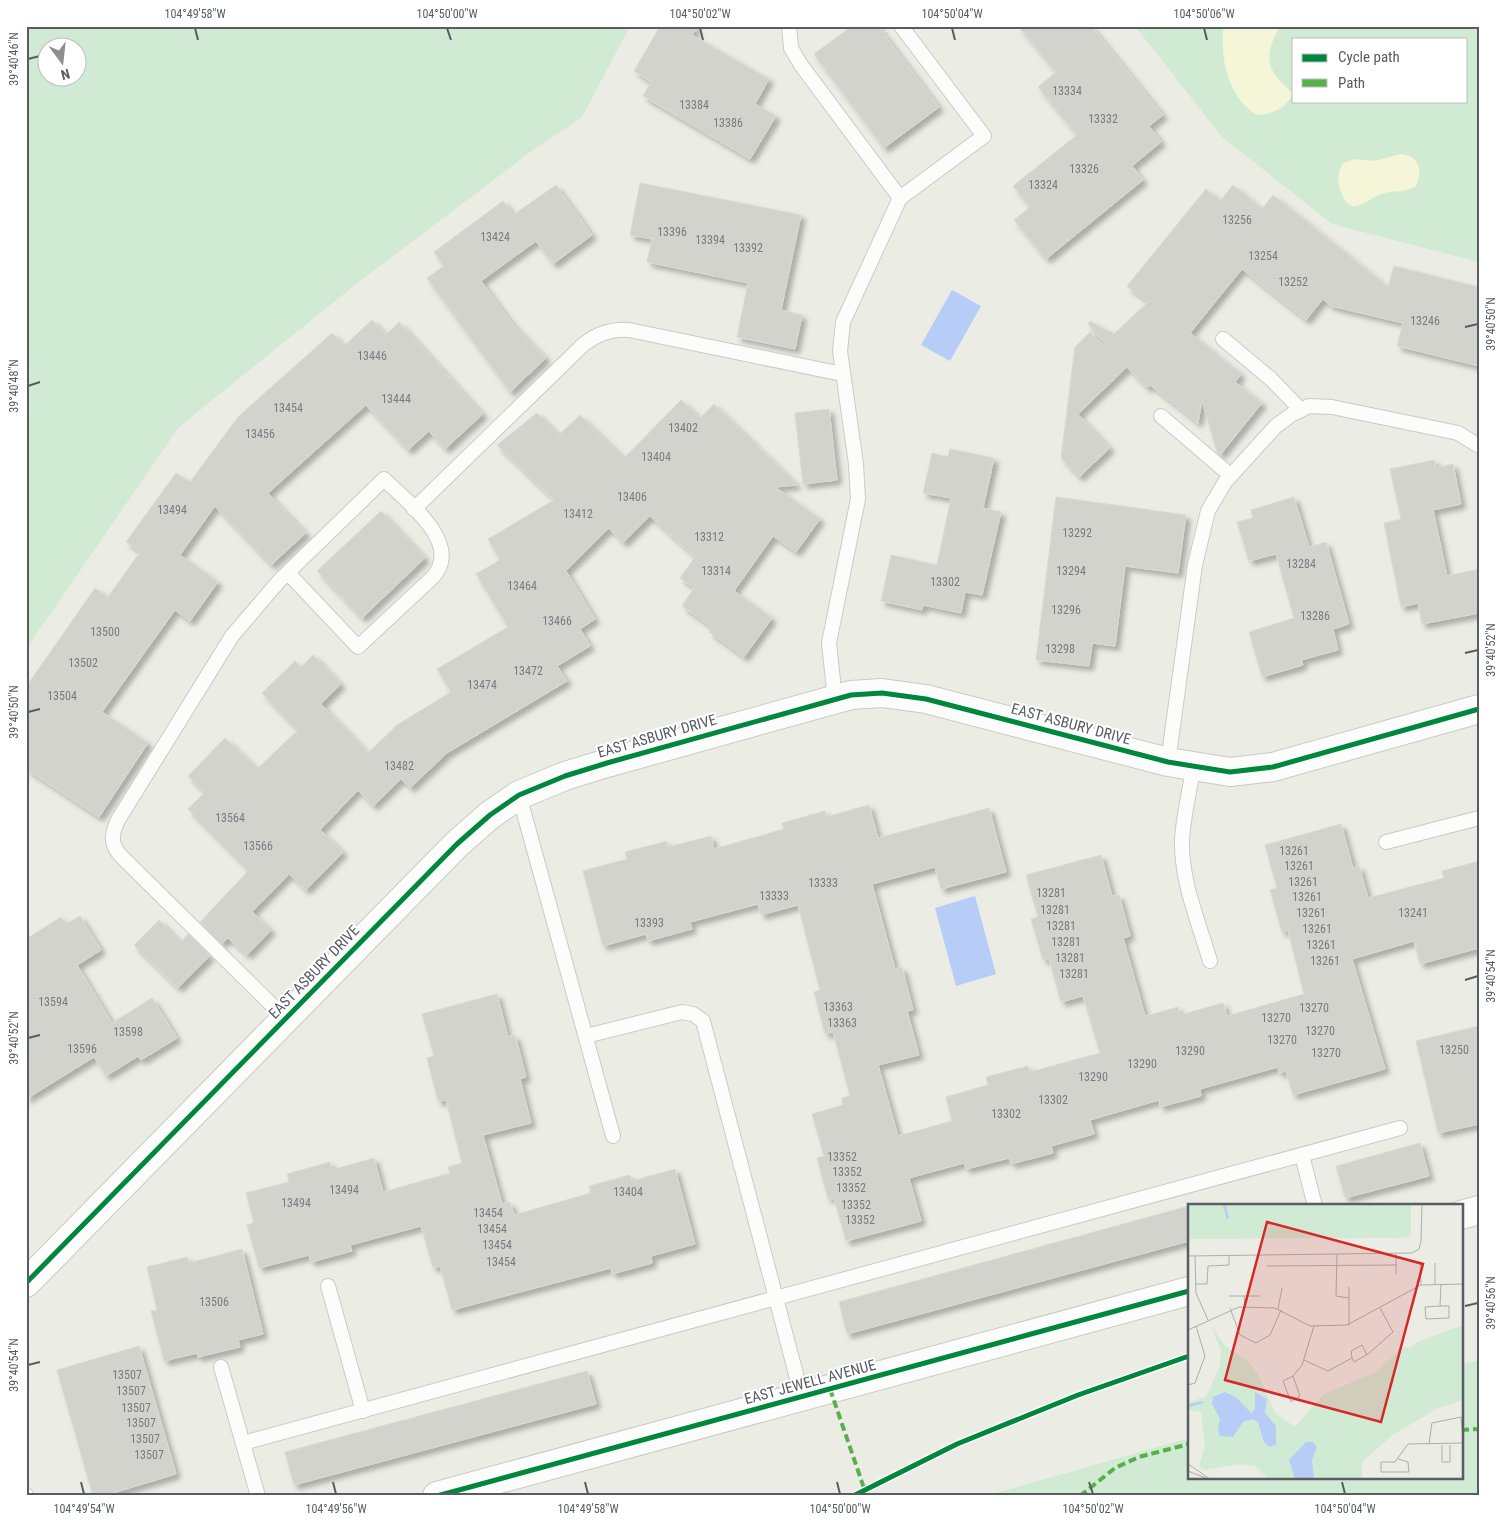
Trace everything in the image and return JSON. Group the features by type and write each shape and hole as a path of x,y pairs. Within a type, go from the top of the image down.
{"street":[{"name":"EAST ASBURY DRIVE","path":"26,1284 457,844 490,815 519,795 565,776 607,762 835,699 871,693 912,696 1181,765 1230,772 1273,767 1479,709"},
{"path":"1462,1215 1479,1210"},
{"name":"EAST JEWELL AVENUE","path":"437,1496 1188,1291"}],"lane":[{"path":"789,26 791,48 801,65 900,198"},
{"path":"835,699 829,643 858,499 856,464 842,374 840,342 846,314 900,198 984,136 901,26"},
{"path":"414,509 584,344 601,333 619,329 629,330 842,374"},
{"path":"1223,339 1280,387 1301,410"},
{"path":"1210,961 1186,873 1183,855 1181,765 1195,565 1208,511 1230,475 1276,426 1309,406 1332,407 1458,434 1479,446"},
{"path":"1161,416 1230,475"},
{"path":"286,1019 122,858 113,844 112,836 118,820 195,697 219,654 251,612 288,572 384,479 438,536 443,554 442,564 433,577 358,647 288,572"},
{"path":"519,795 613,1136"},
{"path":"1386,842 1479,818"},
{"path":"586,1036 682,1012 693,1014 703,1021 802,1397"},
{"path":"243,1443 1400,1128"},
{"path":"1302,1155 1314,1204"},
{"path":"328,1286 363,1411"},
{"path":"221,1367 258,1496"}],"shaded area":[{"path":"26,26 630,26 582,117 529,153 356,284 179,427 26,649"},
{"path":"1135,26 1479,26 1479,262 1332,224 1222,137"},
{"path":"1479,1360 1479,1496 985,1496 1188,1438 1188,1480 1462,1480 1462,1364"}],"sand":[{"path":"1224,26 1280,26 1273,39 1269,59 1273,72 1292,94 1287,103 1282,107 1265,114 1255,114 1238,97 1224,62"},
{"path":"1401,154 1412,158 1419,166 1419,176 1415,187 1381,194 1358,206 1348,204 1338,182 1339,172 1343,163 1355,159 1375,161"}],"water":[{"path":"952,290 981,306 950,361 921,345"},
{"path":"975,896 996,974 956,986 935,908"}],"building":[{"path":"660,26 697,26 692,35 769,79 755,104 776,116 750,159 643,96 651,82 634,71"},
{"path":"852,26 878,26 939,107 884,148 814,54"},
{"path":"1018,26 1091,26 1163,115 1149,126 1161,142 1132,166 1143,180 1046,259 1014,220 1030,207 1013,186 1077,135 1038,87 1056,72"},
{"path":"640,183 801,215 781,310 802,315 795,349 737,337 748,283 647,262 652,239 630,235"},
{"path":"556,185 592,235 553,264 536,241 481,281 512,323 546,358 510,392 427,278 444,266 434,252 503,201 513,215"},
{"path":"1233,185 1262,209 1273,195 1388,287 1394,266 1479,287 1479,366 1397,346 1403,323 1331,306 1323,299 1306,320 1242,269 1190,333 1241,374 1235,382 1262,403 1220,455 1217,452 1202,400 1198,423 1150,385 1147,388 1127,367 1078,414 1110,448 1079,477 1061,458 1075,347 1090,332 1102,345 1105,343 1088,324 1090,321 1114,334 1148,302 1127,286 1206,189 1220,201"},
{"path":"372,320 386,335 399,322 483,414 445,449 429,431 408,450 366,405 268,493 306,533 271,565 215,506 180,555 218,582 190,621 175,610 102,712 148,743 99,817 26,769 26,687 95,588 108,597 140,552 126,542 176,473 190,482 238,417 332,333 344,346"},
{"path":"681,400 700,418 714,404 797,485 775,487 820,519 796,552 773,536 734,591 772,618 744,657 709,632 713,628 682,606 694,588 680,578 695,557 650,516 623,543 609,528 566,571 595,619 580,629 590,646 557,666 567,681 447,753 410,788 401,779 373,806 358,790 320,830 343,852 306,890 289,874 252,912 271,930 247,955 228,938 222,944 200,922 249,870 188,809 205,792 188,776 225,738 257,769 298,730 262,693 295,661 301,667 313,655 341,684 321,704 368,753 397,725 451,692 437,669 508,627 476,574 500,560 488,539 554,500 497,445 537,413 559,435 580,415 624,458"},
{"path":"829,409 837,480 803,484 795,413"},
{"path":"950,449 994,458 983,508 1001,512 982,595 965,592 961,613 923,605 922,610 881,601 891,555 937,565 951,498 923,493 932,453 948,457"},
{"path":"1434,460 1436,468 1453,464 1461,504 1433,510 1447,576 1479,569 1479,613 1422,624 1418,603 1401,607 1384,523 1401,519 1390,469"},
{"path":"1056,497 1186,515 1178,573 1125,566 1115,646 1092,643 1089,666 1036,660"},
{"path":"1294,497 1309,547 1326,542 1349,624 1333,629 1338,650 1301,660 1303,665 1262,677 1249,632 1294,618 1276,554 1249,561 1237,522 1253,518 1251,510"},
{"path":"381,511 425,558 362,618 317,571"},
{"path":"869,805 878,838 989,808 1006,872 941,889 935,867 872,884 895,969 902,967 913,1010 907,1011 919,1055 878,1065 898,1136 952,1121 946,1097 988,1085 986,1077 1028,1066 1030,1072 1100,1053 1083,996 1061,1002 1049,959 1043,960 1031,919 1038,917 1026,875 1101,855 1112,896 1119,895 1130,936 1123,938 1145,1016 1178,1007 1180,1015 1223,1003 1227,1016 1304,994 1288,930 1282,932 1270,890 1277,888 1265,845 1341,824 1353,868 1359,866 1368,898 1444,878 1442,871 1479,861 1479,948 1420,964 1414,941 1352,959 1385,1069 1293,1095 1286,1071 1279,1073 1278,1067 1200,1089 1201,1096 1160,1107 1159,1100 1090,1120 1094,1134 1051,1146 1053,1153 1011,1164 1009,1158 966,1169 964,1163 909,1178 921,1221 846,1241 834,1198 828,1199 817,1158 824,1156 812,1114 843,1105 842,1098 850,1096 833,1032 825,1034 814,992 820,990 798,905 761,915 758,904 690,922 692,929 648,941 646,934 603,946 583,871 627,859 625,852 667,841 668,847 711,836 714,849 784,829 782,823 825,811 826,817"},
{"path":"80,916 101,950 77,965 112,1023 152,998 177,1038 141,1060 138,1056 106,1076 94,1057 26,1099 26,939 61,917 66,924"},
{"path":"159,920 181,942 188,934 210,956 178,988 134,945"},
{"path":"497,994 508,1037 515,1035 526,1077 520,1079 531,1123 483,1135 502,1204 510,1202 514,1215 591,1193 589,1186 630,1175 632,1181 675,1169 695,1244 651,1256 652,1263 612,1274 611,1268 452,1310 440,1266 433,1268 421,1226 350,1245 352,1251 311,1262 309,1255 259,1268 247,1225 254,1223 246,1193 289,1182 287,1174 330,1162 332,1170 374,1158 383,1192 450,1173 448,1167 462,1163 446,1100 438,1101 427,1058 434,1056 422,1014"},
{"path":"1479,1026 1479,1124 1438,1133 1416,1041"},
{"path":"1420,1143 1429,1176 1345,1198 1336,1166"},
{"path":"1188,1206 1188,1241 847,1334 839,1302"},
{"path":"242,1249 263,1334 238,1340 240,1347 198,1357 197,1353 164,1361 151,1311 157,1310 147,1267 187,1257 189,1263"},
{"path":"139,1346 176,1474 103,1496 93,1496 57,1370"},
{"path":"587,1371 596,1404 294,1485 285,1452"}],"marked path":[{"path":"830,1389 866,1494"},
{"path":"1462,1430 1479,1429"},
{"path":"1080,1496 1115,1468 1139,1457 1188,1444"}],"cycle path":[{"path":"26,1283 457,844 490,815 519,795 565,776 851,695 882,693 926,699 1168,762 1230,772 1273,767 1479,709"},
{"path":"437,1496 1188,1291"},
{"path":"853,1496 957,1444 1078,1395 1188,1356"}]}
